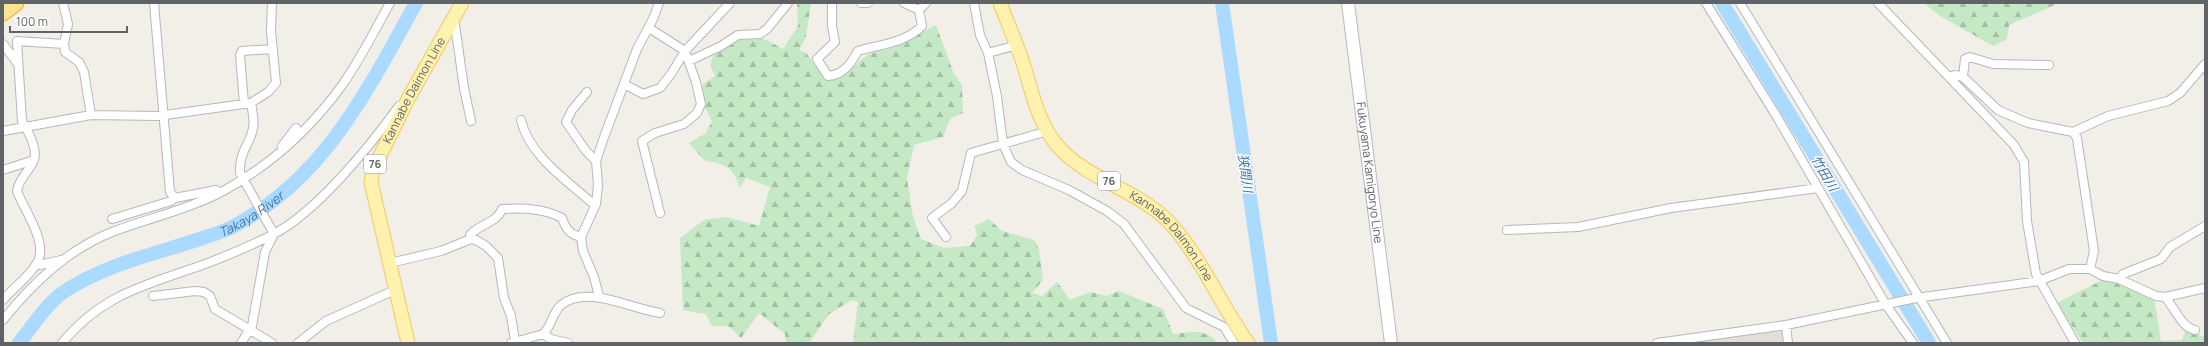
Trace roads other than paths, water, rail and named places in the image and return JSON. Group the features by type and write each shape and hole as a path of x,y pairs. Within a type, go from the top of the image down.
{"highway":[{"path":"3,13 16,3"}],"main road":[{"name":"Kannabe Daimon Line","path":"408,343 371,182 377,159 462,3"},
{"name":"Kannabe Daimon Line","path":"1000,3 1017,45 1040,115 1056,144 1068,156 1132,194 1153,208 1168,222 1183,240 1248,343"},
{"name":"Fukuyama Kamigoryo Line","path":"1348,3 1391,343"}],"street":[{"path":"63,3 68,24 64,44 65,52 79,62 84,72 91,115"},
{"path":"154,3 170,192 175,198"},
{"path":"3,131 91,115 111,116 164,114 248,103 268,92 276,83 273,49 272,3"},
{"path":"3,320 31,288 62,260 111,233 161,216 225,190 260,168 280,152 293,141 325,107 344,82 390,3"},
{"path":"599,296 594,277 583,251 581,237 596,204 598,185 596,161 637,49 649,28 658,3"},
{"path":"624,84 643,94 655,90 672,74 685,51 730,3"},
{"path":"689,61 721,46 738,35 760,34 767,29 788,3"},
{"path":"832,3 832,26 835,42 817,59 828,76 835,76 846,70 858,50 899,41 917,32 922,26 919,10"},
{"path":"861,3 868,3"},
{"path":"904,3 919,10"},
{"path":"919,10 926,3"},
{"path":"974,3 980,35 988,53 997,96 1003,144 1011,162 1069,190 1107,212 1124,224 1186,308 1224,328 1234,343"},
{"path":"1706,3 1913,343"},
{"path":"1740,3 1947,343"},
{"path":"1878,3 2020,153 2024,162 2029,228 2036,274 2075,343"},
{"path":"454,17 464,88 471,121"},
{"path":"649,28 685,51 701,104 697,112 684,124 655,133 642,141 660,213"},
{"path":"3,300 37,263 40,248 37,233 17,191 18,184 34,160 35,153 26,127 22,121 17,41 64,44"},
{"path":"3,44 19,64"},
{"path":"988,53 1017,45"},
{"path":"273,49 242,52 240,55 248,103 254,126 241,156 240,173 274,234"},
{"path":"1963,78 1965,59 1970,56 1993,64 2049,65"},
{"path":"1949,77 1955,75 1963,78 2004,112 2028,123 2074,132 2108,116 2168,101 2180,93 2205,64"},
{"path":"587,92 572,110 566,122 586,151 596,161"},
{"path":"62,343 102,305 121,294 142,285 199,266 274,234 310,208 377,136 399,106 408,100"},
{"path":"521,120 524,132 542,158 591,202 596,204"},
{"path":"280,152 280,149 296,128"},
{"path":"946,237 932,218 952,203 962,191 972,153 1048,131"},
{"path":"2074,132 2077,138 2094,250 2090,269"},
{"path":"3,170 34,160"},
{"path":"1506,230 1578,227 1671,208 1818,188"},
{"path":"112,219 171,201 175,198 225,190"},
{"path":"471,240 470,235 475,229 500,215 502,209 524,208 553,213 562,218 566,229 573,235 581,237"},
{"path":"2119,278 2123,274 2161,259 2170,247 2205,226"},
{"path":"241,343 249,328 252,326 265,252 274,234"},
{"path":"390,263 441,251 471,240 476,240 486,246 498,258 504,298 510,316 513,342 543,334 557,310 566,302 577,299 599,296 660,313"},
{"path":"37,263 40,265 62,260"},
{"path":"1657,343 1786,325 1919,298 2039,281 2069,269 2090,269 2103,276 2119,278 2156,296 2165,297 2205,288"},
{"path":"298,343 326,321 397,290"},
{"path":"153,296 204,292 210,296 215,309 272,343"},
{"path":"2165,297 2174,306 2185,326 2195,330"},
{"path":"1786,325 1788,343"},
{"path":"543,334 551,339 568,343"}],"waterway":[{"name":"Takaya River","path":"19,343 40,315 58,296 65,291 97,274 131,260 230,228 266,206 294,183 319,157 341,129 361,99 416,3"},
{"name":"狭間川","path":"1222,3 1271,343"},
{"name":"竹田川","path":"1722,3 1929,343"}]}
